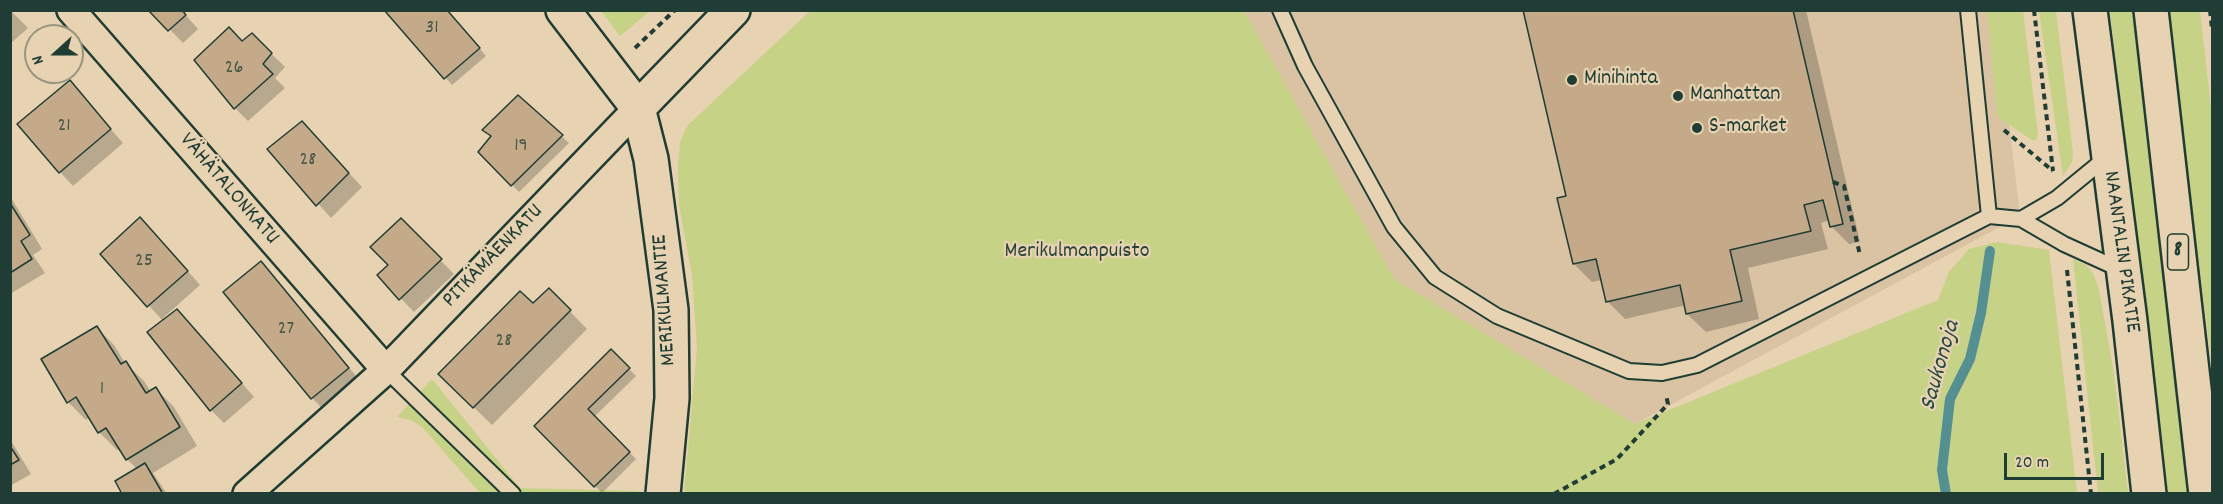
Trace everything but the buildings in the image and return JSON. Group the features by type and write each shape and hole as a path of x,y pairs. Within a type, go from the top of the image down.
{"main road":[{"path":"563,10 638,108"},
{"name":"PITKÄMÄENKATU","path":"638,108 734,10"},
{"name":"NAANTALIN PIKATIE","path":"2090,10 2149,494"},
{"name":"8","path":"2151,10 2206,494"},
{"name":"MERIKULMANTIE","path":"638,108 651,159 671,310 672,398 663,494"}],"street":[{"name":"VÄHÄTALONKATU","path":"70,10 386,370"},
{"name":"PITKÄMÄENKATU","path":"247,494 386,370 638,108"}],"lane":[{"path":"1280,10 1305,66 1394,227 1435,277 1497,316 1629,371 1662,373 1697,365 1989,216 2021,219 2064,244 2123,271"},
{"path":"1968,10 1989,216"},
{"path":"2021,219 2057,198 2107,156"},
{"path":"386,370 513,494"}],"path":[{"path":"636,48 675,10"},
{"path":"2210,10 2212,29"},
{"path":"1978,109 2053,171"},
{"path":"1833,182 1844,186 1866,279"},
{"path":"1554,494 1617,459 1668,404 1662,373"}],"shaded area":[{"path":"1244,11 1996,11 2020,216 1635,424 1394,279"}],"green space":[{"path":"601,11 650,11 620,36"},
{"name":"Merikulmanpuisto","path":"810,11 1244,11 1394,279 1635,424 1938,300 1949,272 1969,249 1997,242 2049,250 2077,493 684,493 697,348 692,275 679,205 680,142 687,126"},
{"path":"1987,11 2023,11 2038,135 2036,140 2032,140 2000,119 1997,114"},
{"path":"2039,11 2056,11 2073,153 2072,162 2063,176"},
{"path":"2110,11 2132,11 2188,493 2168,493"},
{"path":"2169,11 2200,11 2212,116 2212,370"},
{"path":"2073,259 2086,265 2093,273 2099,290 2114,373 2128,493 2098,493"},
{"path":"432,379 520,488 639,491 639,493 480,493 423,428 411,420 397,417"}],"waterway":[{"name":"Saukonoja","path":"1946,494 1942,470 1950,399 1970,359 1981,313 1990,251"}],"place":[{"name":"Minihinta","path":"1572,80"},
{"name":"Manhattan","path":"1678,96"},
{"name":"S-market","path":"1697,128"}]}
